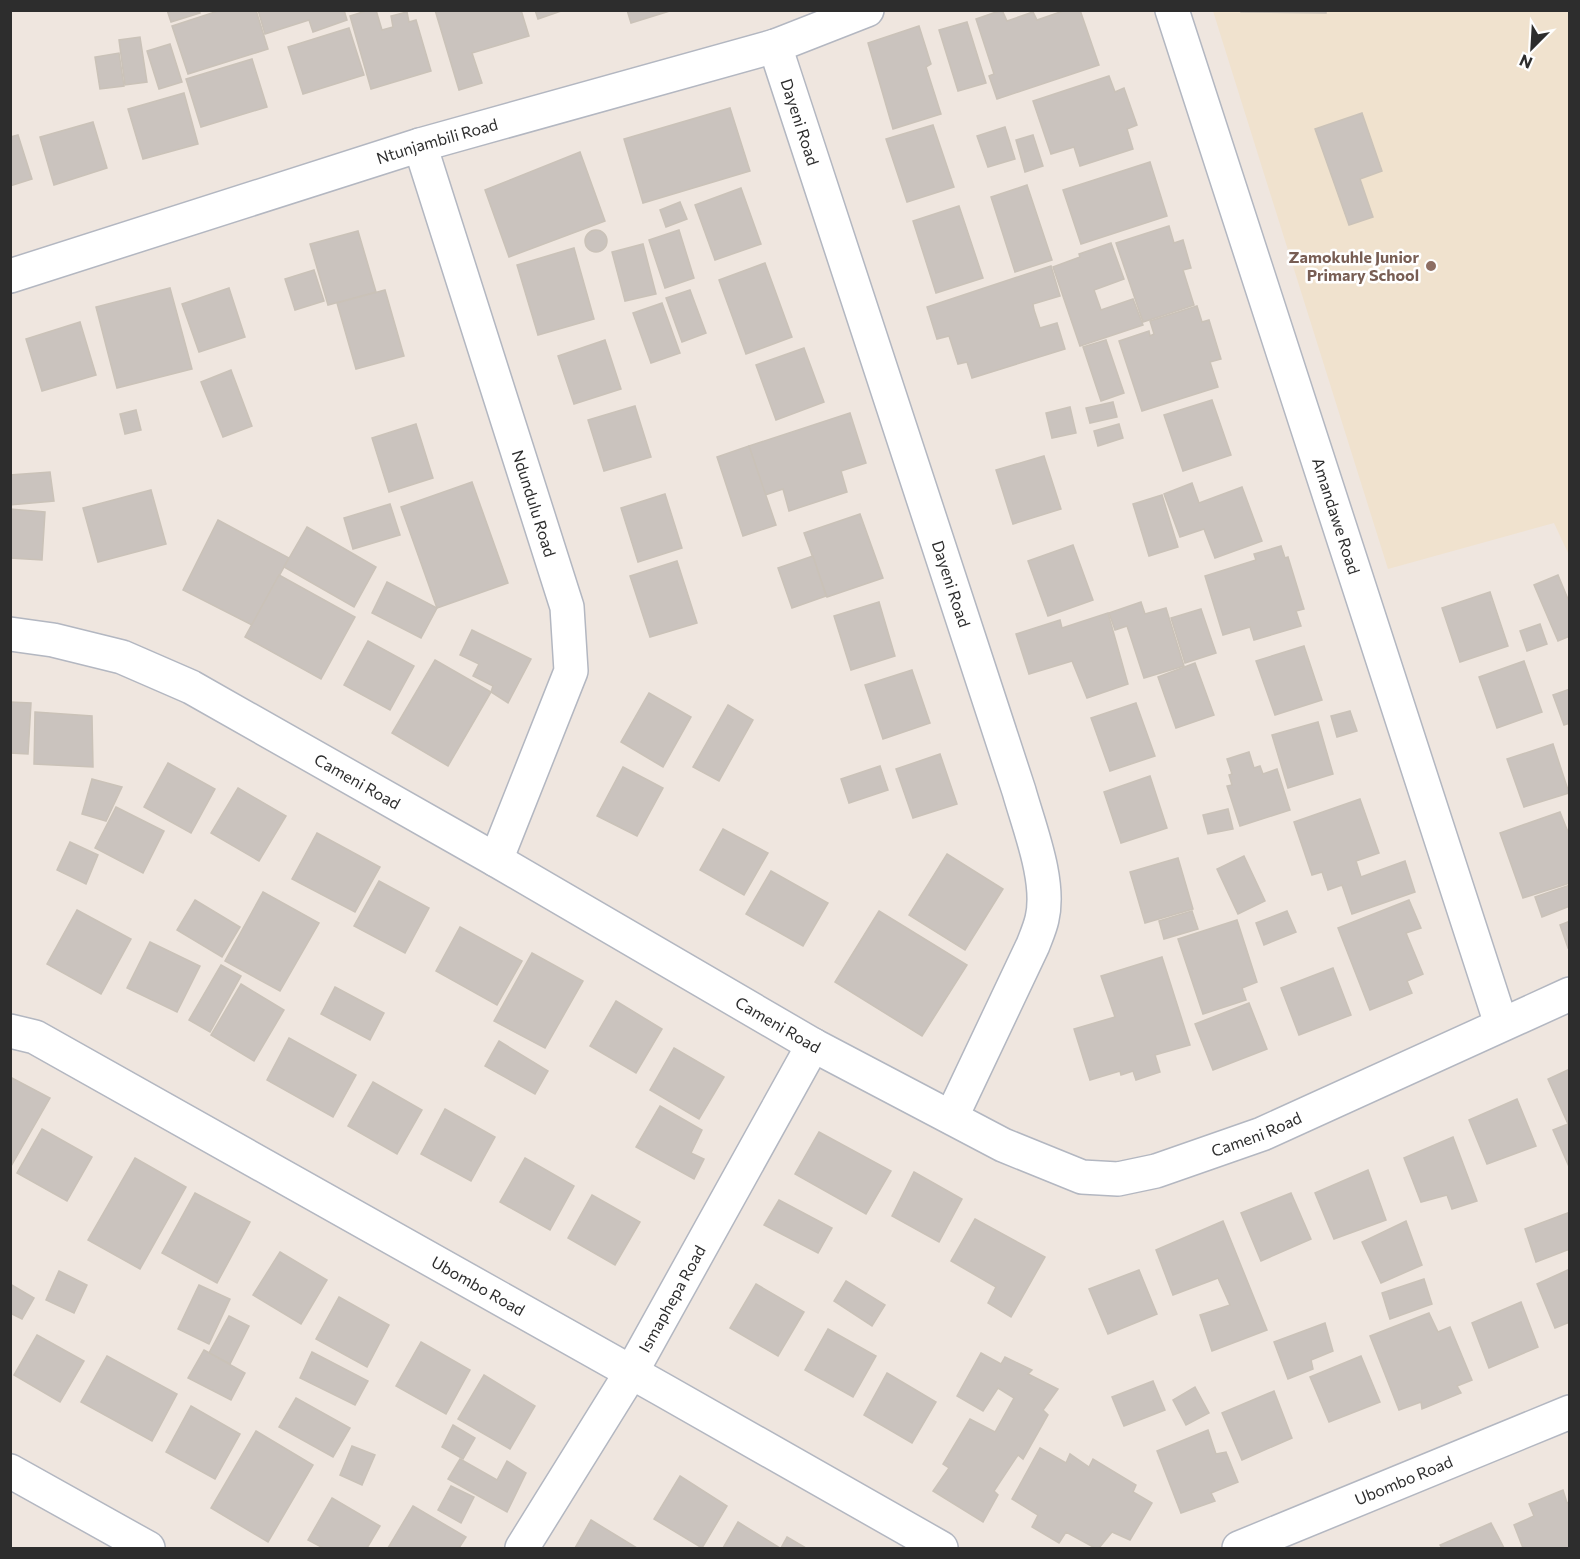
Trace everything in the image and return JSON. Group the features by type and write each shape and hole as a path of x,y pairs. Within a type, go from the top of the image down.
{"street":[{"name":"Ntunjambili Road","path":"10,276 420,145 775,46 867,10"},
{"name":"Amandawe Road","path":"1172,10 1501,1024"},
{"name":"Dayeni Road","path":"775,46 1019,791 1038,861 1043,891 1043,918 1033,945 952,1116"},
{"name":"Ndundulu Road","path":"420,145 567,608 571,670 496,860"},
{"name":"Cameni Road","path":"10,634 52,640 122,657 191,687 496,860 813,1046 952,1116 1003,1145 1082,1177 1118,1179 1156,1171 1262,1134 1569,994"},
{"name":"Ubombo Road","path":"10,1031 35,1037 344,1213 632,1371 941,1548"},
{"name":"Ismaphepa Road","path":"522,1548 632,1371 813,1046"},
{"name":"Ubombo Road","path":"1239,1548 1569,1412"},
{"path":"10,1471 148,1548"}],"shaded area":[{"name":"Zamokuhle Junior Primary School","path":"1213,11 1569,11 1569,555 1554,523 1388,569"}],"building":[{"path":"167,10 199,10 200,13 171,22"},
{"path":"221,10 256,10 268,49 188,74 172,26"},
{"path":"258,10 344,10 347,20 313,32 309,20 265,34"},
{"path":"376,10 382,30 393,27 391,16 407,12 409,22 416,20 431,71 371,89 350,16"},
{"path":"435,10 521,10 529,36 472,53 482,83 459,90"},
{"path":"535,10 564,10 538,19"},
{"path":"627,10 670,10 670,11 631,23"},
{"path":"1002,10 1007,21 1033,12 1037,20 1066,10 1080,10 1099,65 997,99 989,76 994,74 976,19"},
{"path":"1241,10 1326,10 1326,13 1241,12"},
{"path":"967,22 986,83 958,91 939,30"},
{"path":"919,26 931,64 926,67 941,114 893,129 868,43"},
{"path":"349,28 364,75 303,94 288,47"},
{"path":"140,37 147,82 125,85 119,40"},
{"path":"170,44 182,82 159,89 147,51"},
{"path":"119,53 124,86 100,89 95,57"},
{"path":"252,59 267,107 201,127 186,79"},
{"path":"1109,76 1115,92 1124,88 1137,125 1127,129 1133,149 1080,166 1074,147 1051,154 1033,101"},
{"path":"184,93 198,144 143,159 128,109"},
{"path":"730,108 750,171 643,203 624,139"},
{"path":"1362,113 1382,171 1360,179 1373,217 1349,225 1315,129"},
{"path":"93,122 107,168 54,185 40,137"},
{"path":"933,125 954,187 907,202 886,139"},
{"path":"1005,127 1015,159 988,167 977,136"},
{"path":"18,135 32,179 10,186 10,137"},
{"path":"1033,135 1043,166 1025,172 1016,140"},
{"path":"580,152 605,221 509,257 485,190"},
{"path":"1150,162 1167,216 1081,244 1063,190"},
{"path":"1027,185 1052,260 1015,272 991,197"},
{"path":"741,188 761,244 715,260 695,205"},
{"path":"680,202 687,219 666,227 660,210"},
{"path":"959,206 983,278 936,293 913,221"},
{"path":"1169,226 1174,243 1183,240 1191,268 1183,270 1194,305 1143,322 1116,243"},
{"path":"596,230 604,233 607,241 604,249 596,252 588,249 585,241 588,233"},
{"path":"679,230 694,278 665,288 649,240"},
{"path":"358,231 376,292 328,305 310,244"},
{"path":"1111,243 1124,279 1094,290 1101,310 1133,299 1143,325 1080,346 1053,267 1080,257 1079,254"},
{"path":"643,244 656,294 625,301 612,252"},
{"path":"574,248 594,319 538,335 517,265"},
{"path":"765,263 792,337 746,354 719,280"},
{"path":"1051,266 1060,296 1033,304 1034,310 1040,328 1057,323 1065,349 972,378 967,362 958,364 949,336 937,339 927,307"},
{"path":"314,270 324,301 295,310 285,279"},
{"path":"170,288 192,369 117,388 96,307"},
{"path":"229,288 245,337 199,352 182,304"},
{"path":"385,290 404,356 356,369 337,303"},
{"path":"690,290 706,333 682,342 666,298"},
{"path":"662,303 680,353 651,363 633,313"},
{"path":"1197,306 1202,322 1209,320 1221,359 1210,362 1218,387 1142,411 1119,341 1149,331 1150,336 1154,334 1150,321"},
{"path":"80,322 96,375 42,391 26,339"},
{"path":"605,340 621,389 574,404 558,356"},
{"path":"1106,340 1124,393 1101,401 1083,347"},
{"path":"804,348 824,402 776,420 756,365"},
{"path":"231,370 252,426 223,437 201,382"},
{"path":"1212,400 1231,455 1183,471 1164,415"},
{"path":"1113,402 1117,417 1090,423 1086,408"},
{"path":"635,406 651,457 604,471 588,420"},
{"path":"1070,407 1076,433 1052,438 1046,413"},
{"path":"136,410 141,430 125,434 120,414"},
{"path":"850,413 866,463 841,471 847,492 789,511 783,489 765,495 749,446"},
{"path":"416,424 433,478 389,492 372,438"},
{"path":"1119,424 1123,438 1098,446 1094,431"},
{"path":"749,446 776,525 743,536 717,457"},
{"path":"1044,456 1061,509 1013,524 996,470"},
{"path":"50,472 54,501 10,505 10,475"},
{"path":"472,482 508,583 437,608 401,507"},
{"path":"1192,483 1199,503 1242,487 1262,541 1215,558 1204,529 1180,537 1164,494"},
{"path":"151,490 166,544 98,562 83,508"},
{"path":"665,494 682,548 638,562 621,508"},
{"path":"1162,495 1178,547 1149,556 1133,504"},
{"path":"390,504 400,535 353,549 344,518"},
{"path":"10,509 45,512 42,560 10,558"},
{"path":"860,514 883,578 827,597 804,533"},
{"path":"218,520 289,558 252,625 183,590"},
{"path":"307,527 376,567 354,607 284,567"},
{"path":"1073,545 1093,600 1048,616 1028,561"},
{"path":"1281,546 1285,558 1288,557 1304,609 1296,611 1301,626 1254,640 1250,627 1223,635 1205,576 1256,560 1254,554"},
{"path":"813,556 826,596 792,608 778,568"},
{"path":"677,561 697,623 650,637 630,576"},
{"path":"279,575 355,617 321,679 245,637"},
{"path":"1558,575 1570,604 1570,636 1558,641 1534,585"},
{"path":"387,582 437,608 421,638 372,613"},
{"path":"1490,592 1508,646 1460,662 1442,608"},
{"path":"879,602 895,656 851,670 834,616"},
{"path":"1141,602 1145,614 1166,608 1184,666 1144,678 1127,626 1115,630 1109,613"},
{"path":"1201,609 1216,653 1185,663 1171,618"},
{"path":"1108,613 1128,684 1087,698 1072,661 1029,674 1016,634 1060,620 1062,628"},
{"path":"1540,624 1547,644 1527,651 1520,631"},
{"path":"472,630 531,659 508,703 491,692 493,686 473,676 479,664 460,655"},
{"path":"368,641 414,666 390,710 344,685"},
{"path":"1304,646 1322,700 1275,715 1256,661"},
{"path":"435,660 491,692 448,766 392,733"},
{"path":"1524,661 1542,712 1497,728 1479,677"},
{"path":"1195,663 1214,715 1176,728 1158,677"},
{"path":"912,670 930,723 883,739 865,685"},
{"path":"1570,689 1570,723 1564,725 1553,695"},
{"path":"649,693 691,717 663,767 621,742"},
{"path":"10,702 31,703 28,754 10,753"},
{"path":"1136,703 1155,756 1110,771 1091,718"},
{"path":"728,705 753,720 719,781 693,767"},
{"path":"1350,711 1357,731 1337,737 1331,716"},
{"path":"35,712 92,716 93,767 34,764"},
{"path":"1318,722 1333,774 1288,788 1272,735"},
{"path":"1553,744 1569,793 1524,807 1507,759"},
{"path":"1249,752 1254,768 1260,766 1263,774 1277,769 1290,810 1240,826 1227,786 1232,785 1229,775 1232,774 1227,759"},
{"path":"940,754 957,804 913,818 896,769"},
{"path":"168,763 215,789 191,833 144,807"},
{"path":"880,766 888,790 849,803 841,779"},
{"path":"623,767 663,788 637,836 597,816"},
{"path":"1150,776 1167,828 1121,843 1104,792"},
{"path":"92,779 122,787 106,821 82,814"},
{"path":"238,788 286,816 259,861 211,833"},
{"path":"1360,799 1379,853 1356,861 1361,877 1405,861 1415,892 1352,914 1342,885 1328,890 1322,872 1312,875 1294,822"},
{"path":"116,807 164,831 143,873 95,848"},
{"path":"1228,809 1233,829 1208,834 1203,815"},
{"path":"1560,812 1570,837 1570,883 1523,898 1500,833"},
{"path":"723,829 768,853 744,895 700,870"},
{"path":"317,833 380,867 355,912 292,879"},
{"path":"70,842 98,855 86,884 57,870"},
{"path":"947,854 1003,889 965,950 909,915"},
{"path":"1244,856 1265,901 1238,914 1217,869"},
{"path":"1178,858 1193,909 1145,923 1130,872"},
{"path":"771,871 828,903 803,946 746,914"},
{"path":"379,881 429,908 405,953 354,926"},
{"path":"1570,885 1570,906 1542,917 1535,897"},
{"path":"263,892 319,923 280,991 225,961"},
{"path":"195,900 240,927 222,957 177,930"},
{"path":"1409,900 1421,928 1406,933 1423,974 1407,981 1412,993 1370,1010 1338,928"},
{"path":"77,910 131,939 101,994 47,964"},
{"path":"879,911 967,965 922,1036 835,982"},
{"path":"1192,911 1198,929 1164,939 1159,921"},
{"path":"1287,911 1296,932 1264,945 1256,923"},
{"path":"1237,920 1257,982 1242,988 1246,1000 1203,1014 1178,939"},
{"path":"1570,921 1570,947 1568,948 1560,925"},
{"path":"460,927 522,961 497,1005 436,971"},
{"path":"150,942 200,966 177,1012 127,988"},
{"path":"532,953 583,981 545,1048 494,1021"},
{"path":"1162,957 1190,1045 1155,1055 1160,1072 1136,1080 1133,1071 1121,1075 1120,1071 1090,1080 1074,1029 1115,1017 1101,976"},
{"path":"221,965 241,976 210,1032 189,1020"},
{"path":"1333,968 1351,1015 1299,1035 1281,988"},
{"path":"241,984 284,1010 254,1061 211,1035"},
{"path":"335,987 384,1013 370,1040 321,1014"},
{"path":"616,1001 662,1029 636,1073 590,1046"},
{"path":"1249,1003 1267,1049 1213,1070 1195,1024"},
{"path":"289,1038 356,1075 333,1117 267,1080"},
{"path":"499,1041 548,1071 535,1094 485,1066"},
{"path":"674,1048 724,1077 699,1119 650,1090"},
{"path":"1570,1069 1570,1169 1553,1130 1568,1124 1548,1079"},
{"path":"10,1077 50,1098 10,1168"},
{"path":"373,1082 422,1110 397,1154 348,1126"},
{"path":"1517,1099 1536,1146 1487,1164 1469,1120"},
{"path":"660,1106 702,1130 691,1153 704,1159 694,1179 636,1147"},
{"path":"445,1109 495,1137 471,1181 421,1154"},
{"path":"42,1129 92,1157 67,1201 17,1173"},
{"path":"819,1132 891,1171 866,1214 795,1174"},
{"path":"1453,1137 1477,1201 1452,1209 1447,1195 1421,1202 1404,1158"},
{"path":"135,1158 186,1187 140,1269 88,1240"},
{"path":"525,1158 574,1186 550,1230 500,1202"},
{"path":"1368,1170 1386,1220 1334,1239 1315,1193"},
{"path":"914,1172 962,1199 939,1242 892,1216"},
{"path":"195,1193 250,1222 217,1283 162,1253"},
{"path":"1291,1193 1311,1239 1261,1261 1241,1213"},
{"path":"592,1195 640,1222 615,1265 568,1238"},
{"path":"779,1200 832,1228 818,1253 764,1225"},
{"path":"1570,1212 1570,1249 1536,1262 1525,1229"},
{"path":"975,1219 1045,1257 1011,1317 988,1303 996,1287 951,1261"},
{"path":"1223,1221 1267,1330 1212,1351 1200,1315 1230,1305 1218,1278 1173,1295 1156,1250"},
{"path":"1406,1221 1422,1265 1381,1283 1362,1242"},
{"path":"280,1252 327,1280 301,1324 253,1295"},
{"path":"1570,1269 1570,1322 1555,1328 1537,1284"},
{"path":"1139,1270 1157,1314 1108,1334 1089,1289"},
{"path":"59,1271 87,1285 74,1313 46,1300"},
{"path":"1424,1279 1432,1304 1390,1319 1382,1293"},
{"path":"846,1281 885,1305 872,1326 834,1301"},
{"path":"10,1284 34,1298 22,1319 10,1313"},
{"path":"756,1284 804,1312 778,1356 730,1328"},
{"path":"199,1285 230,1299 209,1344 178,1329"},
{"path":"339,1297 389,1325 367,1367 316,1339"},
{"path":"1521,1302 1538,1347 1489,1368 1472,1323"},
{"path":"1429,1313 1438,1332 1450,1327 1472,1380 1457,1386 1461,1393 1422,1409 1421,1402 1399,1410 1370,1336"},
{"path":"229,1316 249,1326 230,1364 209,1353"},
{"path":"1325,1323 1333,1351 1311,1360 1313,1369 1288,1379 1274,1342"},
{"path":"828,1329 876,1356 853,1397 805,1370"},
{"path":"37,1335 84,1361 60,1402 14,1375"},
{"path":"421,1342 470,1370 446,1414 396,1386"},
{"path":"204,1350 245,1373 231,1400 188,1378"},
{"path":"312,1352 368,1381 355,1405 300,1378"},
{"path":"981,1353 1001,1364 1005,1357 1032,1370 1028,1374 1058,1389 1043,1410 1048,1415 1023,1459 1018,1455 994,1491 998,1495 983,1522 933,1491 949,1468 943,1464 970,1419 995,1432 1014,1398 998,1388 983,1411 957,1396"},
{"path":"107,1356 177,1394 152,1441 81,1402"},
{"path":"1361,1356 1380,1402 1329,1422 1310,1377"},
{"path":"887,1373 936,1402 912,1443 864,1415"},
{"path":"484,1375 535,1406 510,1449 458,1419"},
{"path":"1153,1381 1165,1410 1124,1426 1112,1397"},
{"path":"1195,1387 1209,1413 1186,1425 1173,1400"},
{"path":"1274,1391 1292,1438 1242,1460 1222,1413"},
{"path":"296,1398 350,1428 333,1457 279,1427"},
{"path":"191,1406 240,1434 215,1479 166,1452"},
{"path":"453,1425 475,1438 463,1459 442,1447"},
{"path":"1208,1430 1216,1454 1226,1452 1238,1482 1211,1493 1215,1501 1181,1513 1157,1451"},
{"path":"256,1431 313,1465 268,1542 211,1508"},
{"path":"352,1446 375,1455 362,1485 340,1475"},
{"path":"1040,1448 1066,1463 1070,1454 1089,1467 1093,1459 1136,1485 1133,1492 1152,1503 1130,1540 1112,1532 1099,1548 1095,1548 1066,1532 1059,1543 1032,1527 1038,1515 1012,1499"},
{"path":"460,1459 497,1480 507,1461 526,1473 507,1512 448,1479"},
{"path":"680,1476 727,1506 702,1548 654,1519"},
{"path":"451,1486 474,1497 461,1523 438,1510"},
{"path":"1563,1490 1567,1503 1570,1502 1570,1548 1523,1548 1514,1525 1534,1516 1529,1504"},
{"path":"332,1498 380,1526 367,1548 323,1548 308,1540"},
{"path":"413,1506 466,1537 459,1548 388,1548"},
{"path":"591,1520 637,1548 575,1548"},
{"path":"738,1522 780,1548 723,1548"},
{"path":"1491,1523 1504,1548 1442,1548 1440,1545"},
{"path":"787,1537 806,1548 781,1548"}],"place":[{"name":"Zamokuhle Junior Primary School","path":"1431,266"}]}
